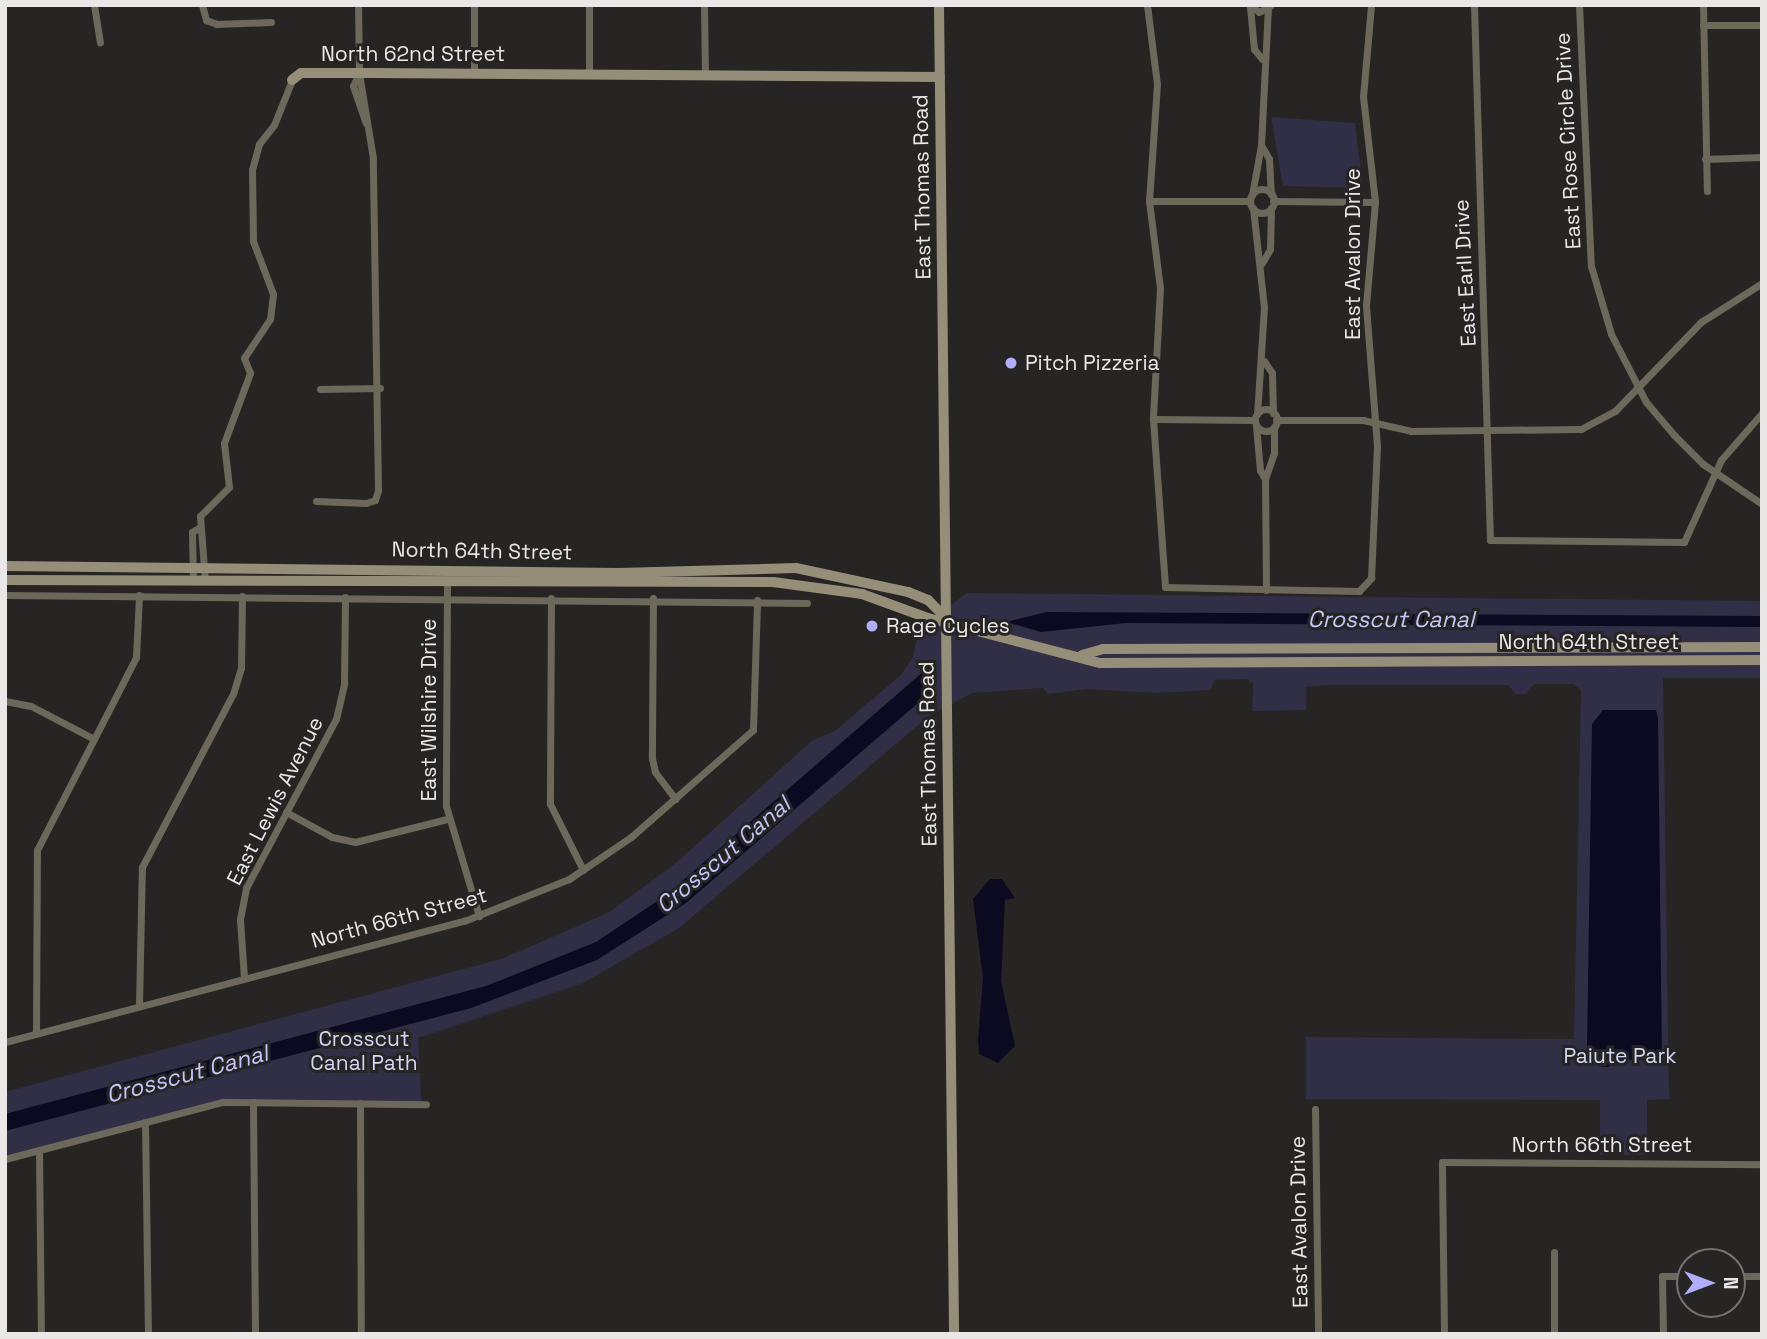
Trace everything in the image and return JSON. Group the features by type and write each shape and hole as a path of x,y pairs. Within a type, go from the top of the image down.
{"main road":[{"name":"East Thomas Road","path":"939,5 954,1334"},
{"name":"North 62nd Street","path":"292,80 301,73 940,77"},
{"name":"North 64th Street","path":"5,566 774,568 883,584 928,600 946,618"},
{"path":"773,582 774,568"},
{"path":"446,569 447,584"},
{"name":"North 64th Street","path":"5,580 447,584 773,582 862,594 928,618 946,618 1021,643 1082,655 1100,663 1762,660"},
{"name":"North 64th Street","path":"1082,655 1103,649 1762,647"}],"street":[{"path":"94,5 100,43"},
{"path":"202,5 206,20 271,22"},
{"path":"316,501 375,500 380,388 373,158 366,123 353,86 359,73 358,5"},
{"path":"474,5 474,73"},
{"path":"589,5 589,74"},
{"path":"704,5 705,75"},
{"path":"1147,5 1157,96 1149,201 1160,288 1153,419 1165,587 1266,590 1265,479 1274,453 1274,420 1272,373 1264,361 1262,263 1254,249 1251,201 1261,145 1262,59 1268,41 1269,7 1259,12 1250,6"},
{"name":"East Avalon Drive","path":"1266,590 1359,591 1368,586 1377,422 1366,305 1375,202 1363,97 1371,5"},
{"name":"East Earll Drive","path":"1474,5 1490,540 1684,542 1715,472"},
{"name":"East Rose Circle Drive","path":"1579,5 1591,266 1617,351 1638,388 1674,435 1715,472 1762,504"},
{"path":"1703,5 1707,191"},
{"path":"1250,6 1254,49 1262,59"},
{"path":"1703,25 1762,25"},
{"name":"North 62nd Street","path":"193,581 192,533 200,527 200,516 229,487 224,443 250,373 244,358 270,319 273,294 253,241 252,170 259,144 274,125 292,80"},
{"path":"1261,145 1269,159 1272,201 1270,248 1262,263"},
{"path":"1705,159 1762,157"},
{"path":"1251,201 1262,189 1272,201 1375,202"},
{"path":"1149,201 1251,201 1262,213 1272,201"},
{"path":"1153,419 1377,422 1410,431 1581,429 1605,419 1701,322 1762,283"},
{"path":"1264,361 1258,370 1256,419 1259,470 1265,479"},
{"path":"320,389 380,388"},
{"path":"1715,472 1762,413"},
{"path":"1256,419 1265,431 1274,420"},
{"path":"200,527 206,534 205,581"},
{"name":"East Wilshire Drive","path":"447,584 447,819 479,916"},
{"path":"5,595 345,597 447,602 653,598 807,604"},
{"path":"36,1033 37,850 136,657 139,595"},
{"path":"139,1006 142,867 233,694 241,668 242,596"},
{"name":"East Lewis Avenue","path":"244,978 240,919 246,888 336,719 344,682 345,597"},
{"path":"551,598 550,804 583,870"},
{"path":"653,598 652,758 655,772 675,799"},
{"name":"North 66th Street","path":"5,1042 479,916 583,870 675,799 753,730 757,600"},
{"path":"5,701 31,706 94,739"},
{"path":"286,812 332,837 355,842 447,819"},
{"path":"253,1102 255,1334"},
{"path":"360,1103 361,1334"},
{"path":"5,1159 213,1104 426,1104"},
{"name":"East Avalon Drive","path":"1315,1109 1318,1334"},
{"path":"145,1122 148,1334"},
{"path":"39,1150 41,1334"},
{"name":"North 66th Street","path":"1444,1334 1442,1162 1762,1164"},
{"path":"1554,1252 1554,1334"},
{"path":"1663,1334 1662,1276 1676,1276"}],"green space":[{"path":"1271,117 1355,123 1363,188 1283,186"},
{"path":"967,593 1762,601 1762,678 1663,678 1669,1099 1647,1100 1647,1155 1600,1155 1600,1100 1306,1099 1306,1037 1574,1039 1581,690 1573,684 1534,684 1526,694 1516,694 1508,685 1330,685 1306,687 1306,710 1252,711 1253,684 1247,679 1214,680 1211,690 1158,693 1086,689 1048,694 1043,688 972,693 930,715 679,928 583,983 418,1038 421,1099 426,1104 223,1102 5,1159 5,1092 501,959 608,913 676,863 813,740 835,731 901,675 913,657 919,628"}],"water":[{"name":"Crosscut Canal","path":"1047,612 1762,616 1762,627 1126,623 1041,632 1006,622"},
{"name":"Crosscut Canal","path":"932,664 932,691 686,903 597,960 471,1008 5,1131 5,1114 486,986 596,942 665,896"},
{"path":"1603,710 1656,710 1658,718 1662,1060 1619,1060 1608,1067 1597,1066 1587,1047 1592,724"},
{"path":"990,879 1002,879 1015,898 1005,900 1001,981 1015,1046 998,1063 979,1054 978,1040 983,978 973,899"}],"place":[{"name":"Pitch Pizzeria","path":"1011,363"},
{"name":"Rage Cycles","path":"872,626"}],"park label":[{"name":"Crosscut Canal Path","path":"364,1051"},
{"name":"Paiute Park","path":"1620,1056"}]}
